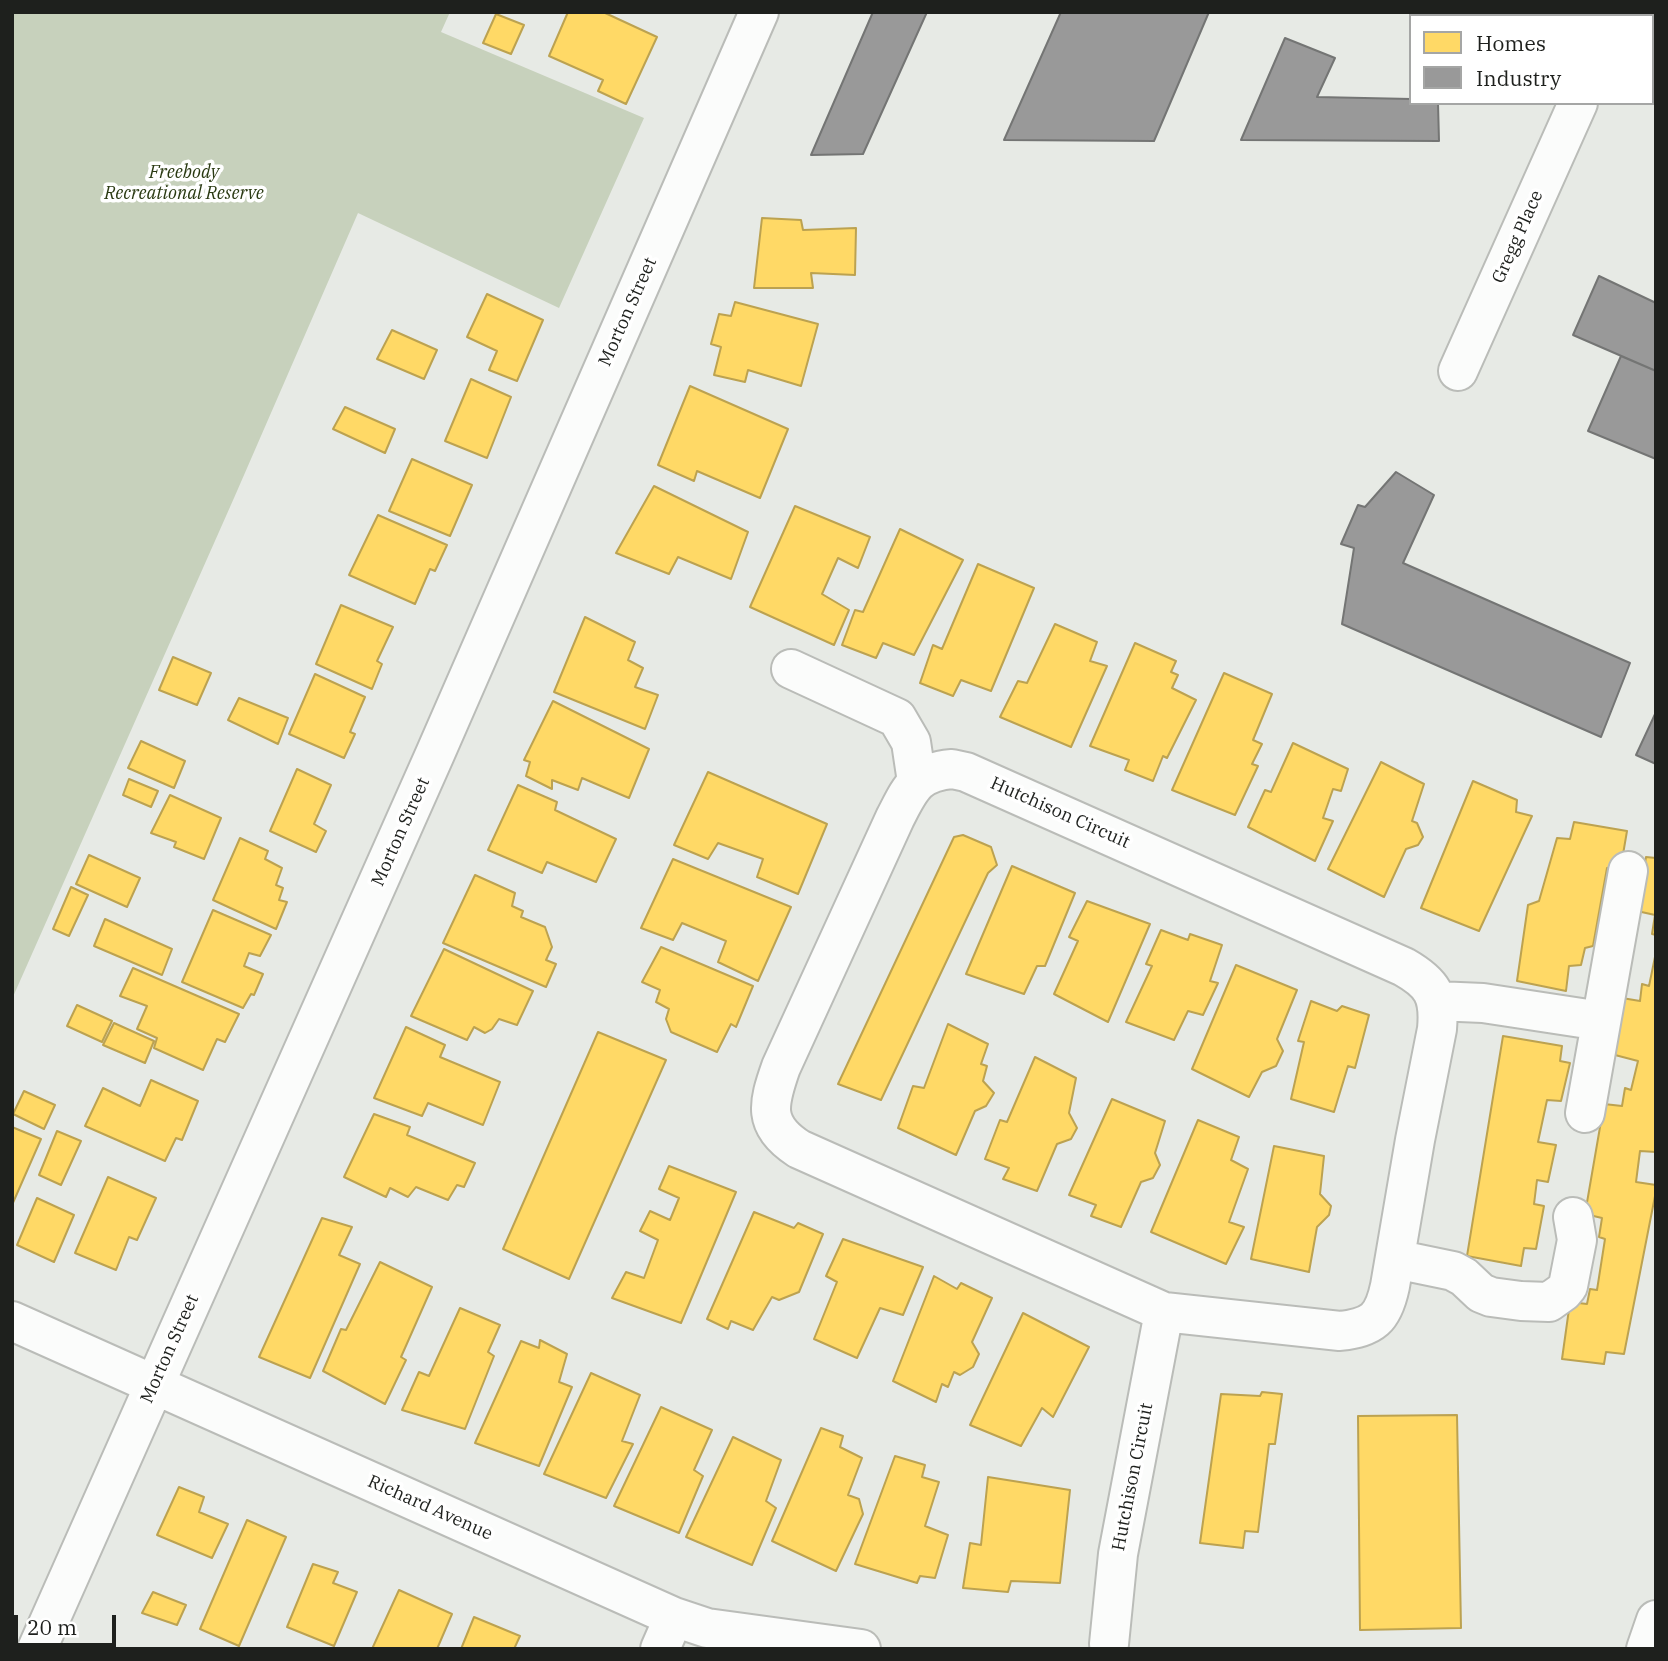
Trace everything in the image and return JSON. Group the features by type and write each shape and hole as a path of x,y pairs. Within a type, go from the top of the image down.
{"street":[{"name":"Morton Street","path":"37,1649 435,754 759,12"},
{"name":"Gregg Place","path":"1458,371 1577,105"},
{"path":"791,669 897,718 911,742 917,782 895,818 781,1067 770,1112 777,1128 787,1141 799,1149 1164,1312 1340,1331 1365,1326 1376,1320 1389,1293 1437,1029 1436,1001 1482,1003 1601,1021"},
{"name":"Hutchison Circuit","path":"917,782 937,770 966,772 1404,967 1426,981 1436,1001"},
{"path":"1585,1113 1628,871"},
{"path":"1395,1259 1453,1272 1464,1277 1481,1293 1491,1297 1549,1302 1568,1286 1577,1240 1573,1217"},
{"name":"Hutchison Circuit","path":"1106,1647 1118,1554 1164,1312"},
{"name":"Richard Avenue","path":"12,1321 154,1384 667,1633 707,1628 861,1649"},
{"path":"1646,1649 1656,1620"}],"green space":[{"name":"Freebody Recreational Reserve","path":"12,12 450,12 441,32 644,118 559,308 358,213 12,999"}],"building: Homes":[{"path":"568,12 603,12 657,37 626,104 598,91 603,80 549,56"},
{"path":"496,14 524,25 511,54 483,43"},
{"path":"762,218 801,220 803,230 856,228 855,275 811,273 813,288 754,288"},
{"path":"487,294 543,320 517,381 489,370 497,351 467,337"},
{"path":"735,302 818,324 801,386 748,370 745,382 714,375 721,347 711,344 719,314 731,316"},
{"path":"392,330 437,350 424,379 377,359"},
{"path":"471,379 511,397 487,458 445,441"},
{"path":"690,386 788,429 760,498 697,471 694,481 658,465"},
{"path":"345,407 395,429 385,453 333,429"},
{"path":"412,459 472,485 450,536 389,511"},
{"path":"654,486 748,532 731,579 678,557 669,574 616,553"},
{"path":"795,506 870,537 858,568 838,558 822,594 849,610 834,645 750,607"},
{"path":"378,515 447,545 435,571 430,569 415,604 349,575"},
{"path":"900,529 963,560 914,655 883,643 876,658 842,645 855,610 863,612"},
{"path":"978,564 1034,588 991,691 961,680 953,696 920,683 933,645 942,649"},
{"path":"341,605 393,627 377,661 382,664 372,689 316,664"},
{"path":"585,617 635,642 628,660 643,668 635,687 658,695 645,729 554,692"},
{"path":"1055,624 1097,642 1090,661 1107,666 1071,747 1000,717 1018,681 1027,683"},
{"path":"1135,643 1176,661 1171,672 1178,675 1172,688 1196,700 1167,758 1163,756 1153,781 1125,770 1129,760 1090,746"},
{"path":"173,657 211,673 197,705 159,690"},
{"path":"1224,673 1272,694 1253,740 1262,744 1252,764 1258,766 1235,815 1172,790"},
{"path":"315,674 365,697 350,732 355,734 344,758 289,734"},
{"path":"239,698 288,718 278,744 228,720"},
{"path":"553,701 649,749 629,798 582,778 578,790 552,780 552,789 526,776 530,762 524,760"},
{"path":"141,741 185,761 174,788 128,768"},
{"path":"1293,743 1348,769 1341,791 1333,789 1323,818 1333,821 1315,861 1248,827 1265,790 1271,792"},
{"path":"1381,762 1424,784 1412,821 1417,823 1423,837 1418,845 1406,849 1384,897 1328,869"},
{"path":"297,769 331,785 314,824 326,831 316,852 270,831"},
{"path":"708,772 827,824 798,894 757,877 763,859 718,843 708,859 674,845"},
{"path":"129,779 158,791 151,807 123,795"},
{"path":"1473,781 1517,800 1516,812 1532,816 1479,931 1421,908"},
{"path":"518,785 557,802 555,810 616,839 596,882 547,862 542,873 488,850"},
{"path":"170,795 221,818 204,859 174,847 176,842 151,833"},
{"path":"1574,822 1627,831 1621,866 1607,868 1593,946 1585,948 1581,965 1569,966 1566,991 1517,981 1528,905 1539,901 1557,838 1570,839"},
{"path":"963,835 991,847 997,865 988,873 881,1100 838,1084 954,837"},
{"path":"240,838 268,851 265,859 282,868 276,885 283,888 279,900 287,902 276,929 213,900"},
{"path":"89,855 140,878 127,907 76,884"},
{"path":"1646,857 1656,858 1656,935 1652,934 1655,915 1637,911"},
{"path":"673,859 791,907 758,981 718,962 726,941 682,923 673,940 641,928"},
{"path":"1012,866 1075,893 1045,966 1037,966 1024,994 966,974"},
{"path":"475,875 515,893 512,906 523,911 521,917 545,927 552,947 546,960 556,964 546,987 443,943"},
{"path":"71,887 88,895 69,936 53,929"},
{"path":"1087,901 1150,924 1108,1022 1054,994 1078,941 1069,937"},
{"path":"213,910 271,935 260,956 249,953 244,966 263,974 254,995 251,994 243,1008 182,982"},
{"path":"105,919 172,949 162,975 94,946"},
{"path":"1161,930 1188,940 1190,934 1222,945 1210,981 1218,983 1203,1015 1188,1011 1174,1040 1126,1022 1152,966 1146,964"},
{"path":"661,947 753,986 736,1027 731,1024 717,1052 671,1032 666,1019 669,1009 656,1002 660,990 642,982"},
{"path":"444,949 533,991 517,1025 499,1019 492,1029 485,1033 474,1027 467,1040 411,1016"},
{"path":"1656,952 1656,1152 1640,1151 1636,1182 1656,1185 1656,1191 1624,1354 1606,1352 1604,1364 1562,1359 1570,1302 1587,1304 1590,1289 1597,1290 1605,1239 1599,1237 1602,1218 1585,1214 1604,1104 1622,1106 1625,1088 1631,1090 1638,1061 1615,1055 1622,998 1640,1001 1642,984 1649,986"},
{"path":"1236,965 1297,990 1277,1039 1283,1051 1276,1066 1262,1072 1249,1097 1192,1069"},
{"path":"133,968 239,1014 225,1042 217,1039 203,1070 154,1048 157,1038 137,1029 147,1006 120,996"},
{"path":"1311,1001 1337,1011 1342,1006 1369,1015 1355,1068 1348,1066 1334,1112 1291,1099 1304,1042 1298,1041"},
{"path":"77,1005 112,1021 102,1042 67,1026"},
{"path":"114,1023 154,1041 145,1063 103,1045"},
{"path":"948,1024 988,1044 981,1064 987,1066 983,1081 994,1093 986,1106 975,1111 956,1155 898,1128 913,1086 924,1088"},
{"path":"406,1027 445,1045 440,1057 500,1082 483,1125 428,1103 422,1116 374,1098"},
{"path":"598,1032 666,1060 569,1279 503,1249"},
{"path":"1503,1036 1562,1046 1560,1061 1570,1063 1561,1101 1547,1100 1538,1142 1556,1145 1548,1182 1537,1180 1534,1204 1544,1206 1536,1249 1524,1248 1521,1266 1467,1256"},
{"path":"1035,1057 1076,1078 1069,1113 1077,1128 1071,1139 1057,1144 1037,1191 1003,1179 1009,1168 985,1159 1000,1120 1007,1122"},
{"path":"151,1080 198,1101 182,1140 176,1138 165,1161 85,1126 103,1088 140,1106"},
{"path":"24,1091 55,1105 44,1129 13,1114"},
{"path":"1112,1099 1165,1121 1155,1153 1160,1165 1153,1178 1141,1182 1121,1227 1091,1216 1096,1205 1069,1195"},
{"path":"374,1114 410,1127 407,1135 475,1163 464,1187 457,1185 448,1200 416,1187 408,1197 390,1188 386,1197 344,1177"},
{"path":"1198,1120 1239,1137 1231,1160 1248,1169 1229,1222 1244,1227 1226,1264 1151,1232"},
{"path":"12,1127 41,1139 12,1205"},
{"path":"57,1131 81,1141 61,1185 39,1175"},
{"path":"1274,1146 1324,1156 1320,1194 1331,1206 1329,1215 1317,1227 1309,1272 1251,1259"},
{"path":"669,1166 736,1192 681,1323 612,1298 626,1272 644,1278 658,1240 640,1231 650,1211 670,1220 679,1198 659,1189"},
{"path":"108,1177 156,1198 137,1240 129,1237 116,1270 75,1253"},
{"path":"37,1198 74,1215 54,1262 17,1245"},
{"path":"754,1212 794,1228 798,1223 823,1234 799,1292 779,1300 772,1297 753,1330 731,1321 728,1329 707,1319"},
{"path":"322,1218 352,1227 339,1255 360,1264 310,1378 259,1357"},
{"path":"843,1239 923,1267 903,1315 880,1308 857,1358 814,1339 837,1282 826,1276"},
{"path":"380,1262 432,1287 401,1357 406,1360 385,1404 323,1371 341,1329 346,1330"},
{"path":"934,1276 957,1289 961,1283 992,1298 972,1342 979,1354 973,1367 960,1375 954,1372 948,1387 942,1384 936,1402 893,1381"},
{"path":"460,1308 500,1325 488,1352 494,1356 465,1429 402,1410 419,1372 429,1376"},
{"path":"1023,1313 1089,1347 1053,1417 1042,1408 1021,1446 970,1425"},
{"path":"540,1340 567,1354 559,1382 572,1387 539,1466 475,1443 521,1341 539,1348"},
{"path":"591,1373 640,1395 622,1441 633,1444 606,1498 544,1474"},
{"path":"1262,1392 1282,1394 1275,1444 1269,1444 1258,1532 1245,1531 1243,1548 1200,1543 1221,1394 1260,1396"},
{"path":"661,1407 712,1430 694,1470 703,1476 679,1533 614,1506"},
{"path":"1457,1415 1461,1628 1360,1630 1358,1416"},
{"path":"821,1428 843,1436 840,1447 862,1458 848,1495 859,1499 863,1514 836,1571 772,1541"},
{"path":"733,1437 781,1460 766,1501 776,1508 752,1565 686,1537"},
{"path":"895,1456 925,1465 922,1477 939,1482 925,1526 948,1535 935,1578 920,1576 917,1583 855,1564"},
{"path":"988,1477 1070,1490 1060,1583 1011,1581 1008,1592 963,1588 970,1543 981,1545"},
{"path":"179,1487 204,1497 199,1512 228,1524 212,1558 157,1535"},
{"path":"247,1520 286,1537 239,1646 200,1629"},
{"path":"313,1564 338,1572 333,1583 357,1592 334,1646 287,1627"},
{"path":"399,1590 452,1614 437,1649 372,1649"},
{"path":"153,1592 186,1605 177,1625 142,1613"},
{"path":"474,1617 520,1636 514,1649 461,1649"}],"building: Industry":[{"path":"873,12 927,12 863,154 811,155"},
{"path":"1061,12 1209,12 1154,141 1004,140"},
{"path":"1285,38 1335,58 1317,97 1409,99 1409,105 1438,105 1439,141 1241,140"},
{"path":"1599,276 1656,303 1656,371 1573,335"},
{"path":"1621,356 1656,371 1656,459 1588,431"},
{"path":"1396,472 1434,495 1403,563 1630,663 1601,737 1342,624 1354,548 1341,544 1358,505 1365,507"},
{"path":"1656,712 1656,764 1636,755"}]}
